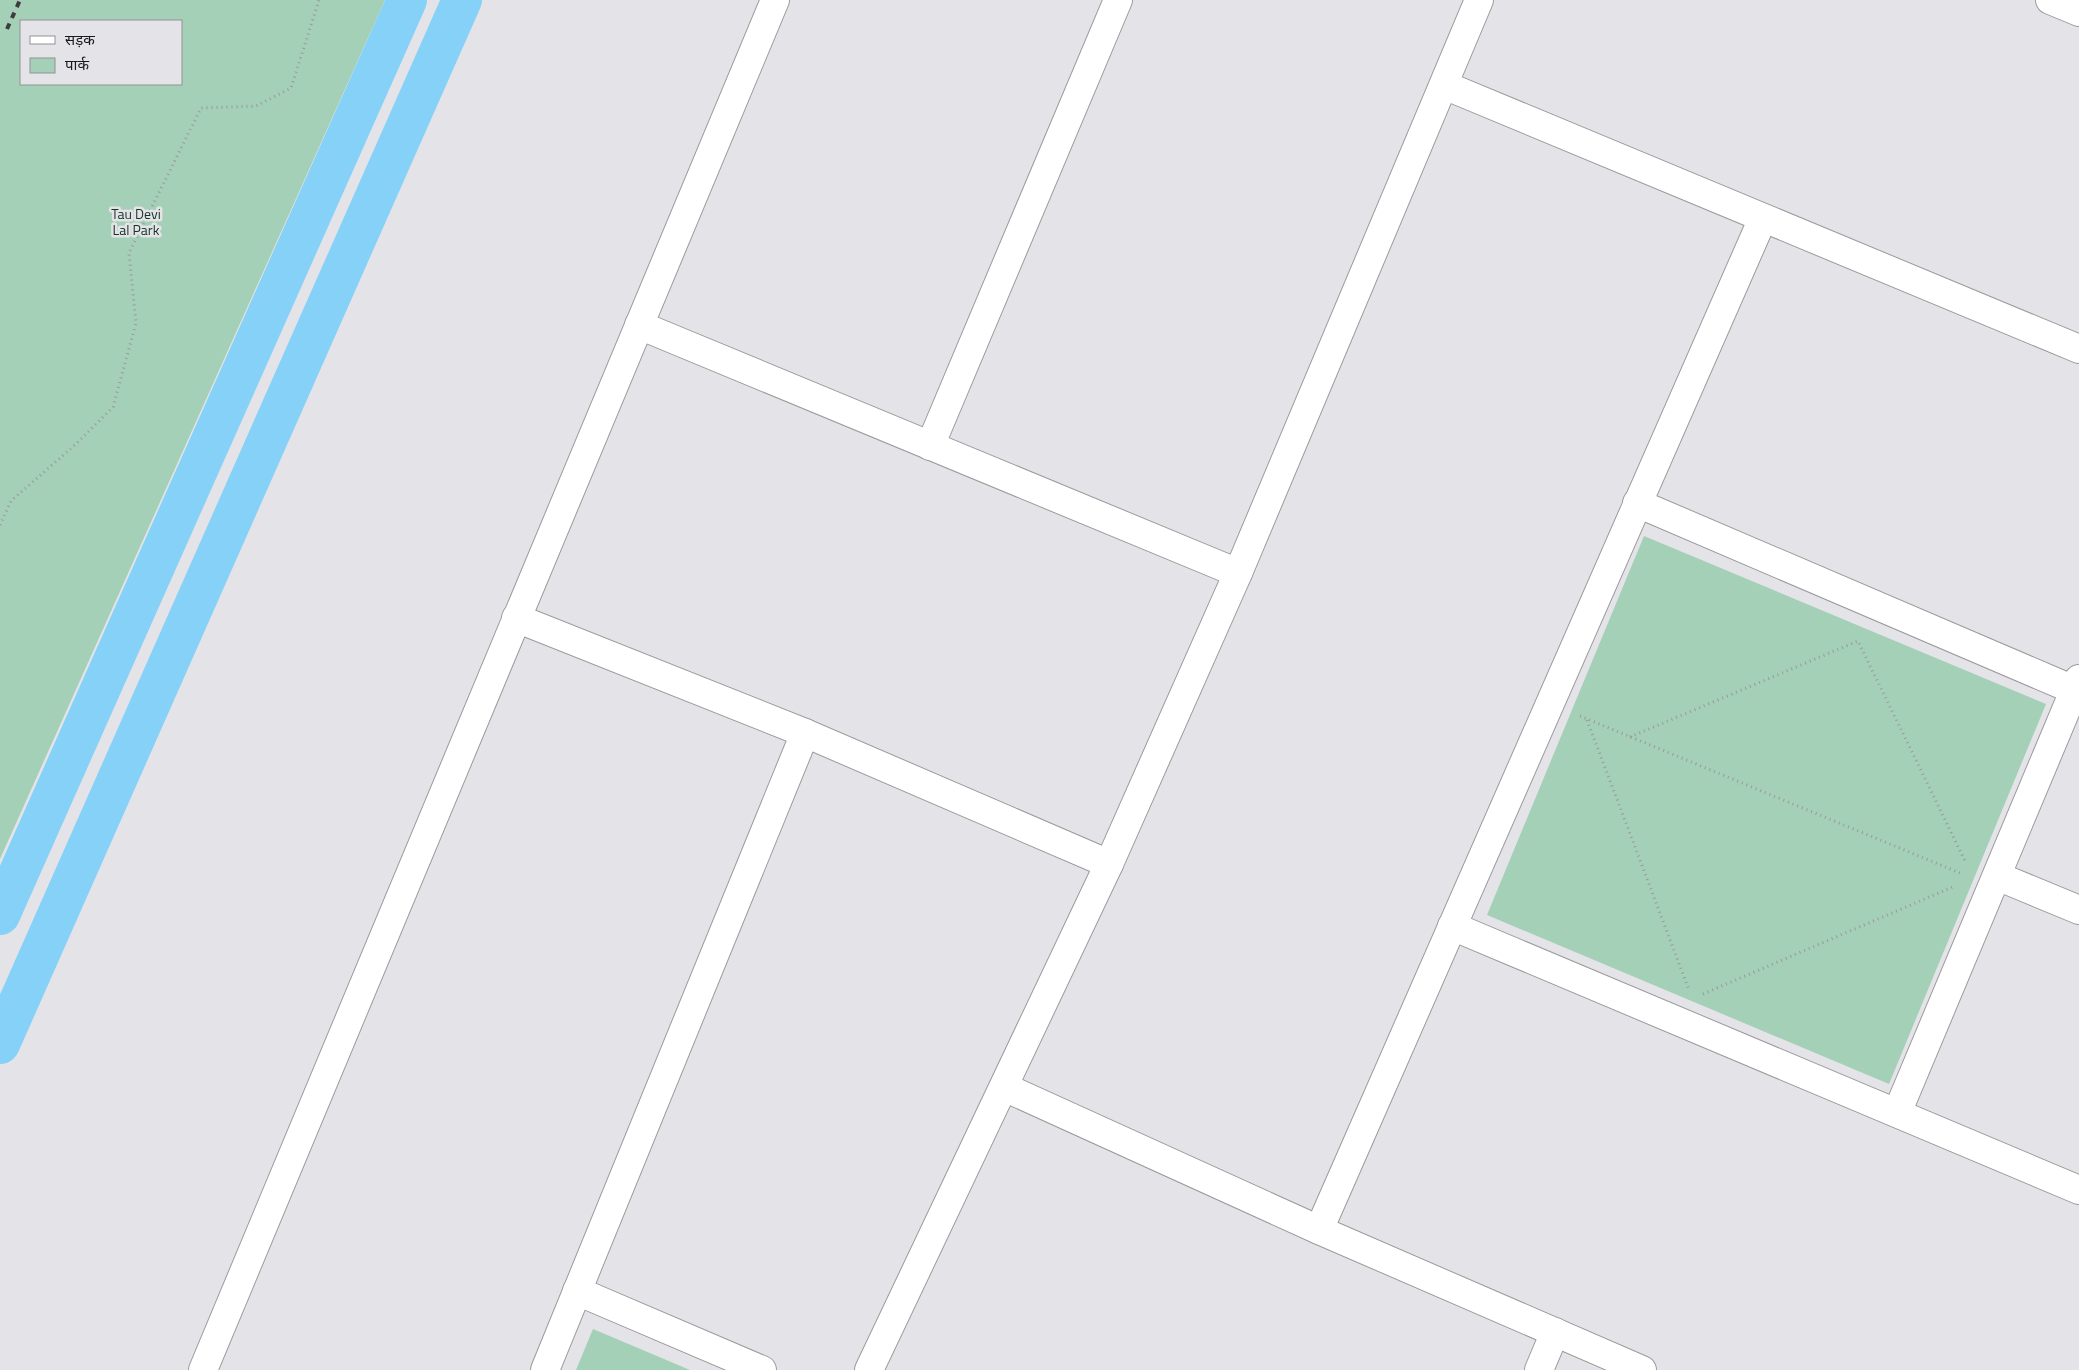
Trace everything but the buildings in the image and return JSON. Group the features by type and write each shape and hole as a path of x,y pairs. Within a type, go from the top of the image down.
{"street":[{"path":"203,1370 775,0"},
{"path":"930,446 1118,0"},
{"path":"870,1370 1109,864 1238,573 1479,0"},
{"path":"2050,0 2079,12"},
{"path":"1444,85 2079,349"},
{"path":"1319,1230 1763,218"},
{"path":"639,325 1238,573"},
{"path":"1637,503 2077,685 1987,880 1897,1113"},
{"path":"516,618 805,733 1109,864"},
{"path":"545,1370 805,733"},
{"path":"1987,880 2079,910"},
{"path":"1452,926 2079,1190"},
{"path":"1004,1087 1319,1230 1642,1370"},
{"path":"577,1291 762,1370"},
{"path":"1539,1370 1555,1332"}],"path":[{"path":"0,525 11,501 76,444 113,407 136,323 129,253 201,108 256,106 291,88 319,0"},
{"path":"1630,737 1858,641 1987,880"},
{"path":"1550,704 1987,880"},
{"path":"1587,719 1692,998 1683,1023"},
{"path":"1692,998 1987,880"}],"green space":[{"name":"Tau Devi Lal Park","path":"0,0 385,0 0,859"},
{"path":"1644,536 2046,704 1889,1084 1487,915"},
{"path":"593,1329 690,1370 576,1370"}],"waterway":[{"path":"0,915 407,0"},
{"path":"0,1044 462,0"}],"railway":[{"path":"7,29 20,0"}]}
